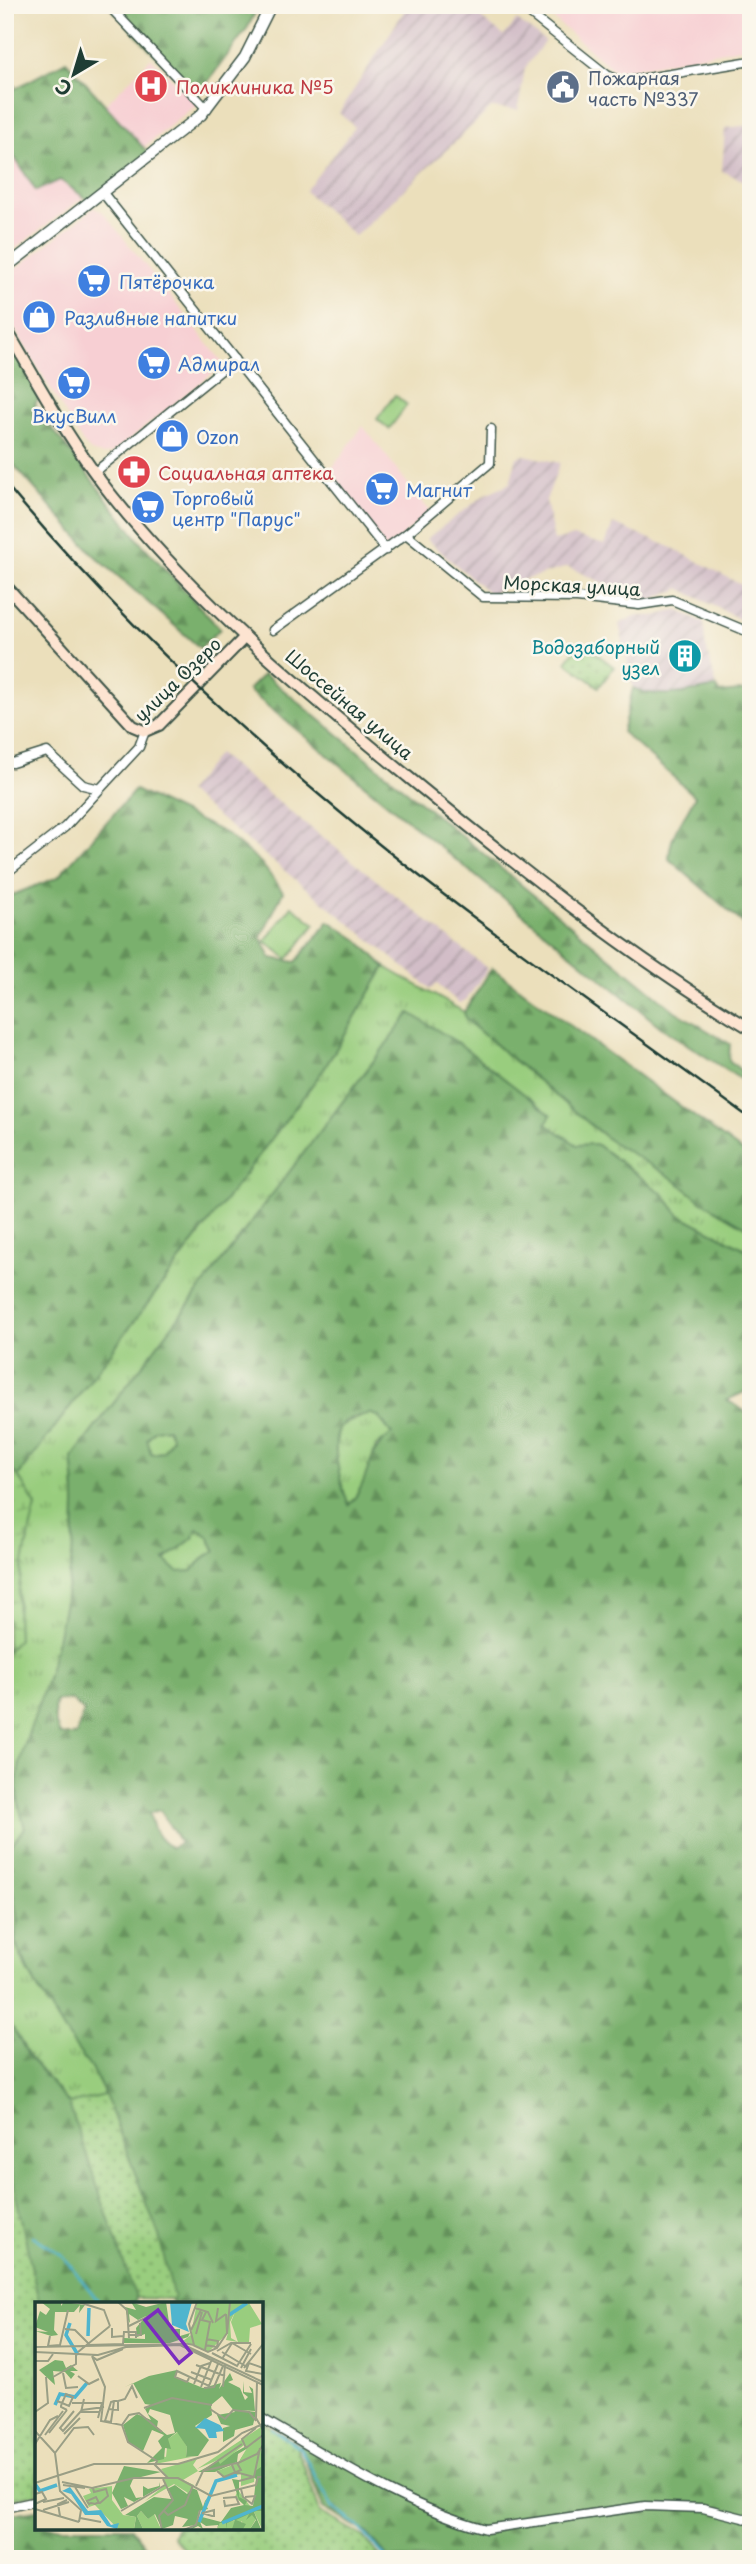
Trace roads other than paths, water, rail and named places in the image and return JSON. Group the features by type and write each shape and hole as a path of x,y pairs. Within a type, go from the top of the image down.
{"main road":[{"name":"Шоссейная улица","path":"5,327 95,472 158,549 244,638 551,894 645,962 751,1030"},
{"path":"5,585 133,726 145,731"},
{"name":"улица Озеро","path":"145,731 159,725 244,638"}],"street":[{"path":"108,5 207,109"},
{"path":"5,268 207,109 245,57 271,5"},
{"path":"519,5 607,75 622,82 751,61"},
{"path":"103,193 386,550"},
{"path":"95,472 235,359"},
{"path":"273,630 386,550 490,463 491,429"},
{"name":"Морская улица","path":"406,534 483,597 577,598 639,605 672,600 751,633"},
{"name":"улица Озеро","path":"5,874 65,827 139,747 145,731"},
{"path":"5,762 12,763 47,752 83,785 100,789"},
{"path":"262,2419 352,2471 462,2522 486,2529 645,2506 703,2508 751,2520"},
{"path":"5,2508 35,2501"}],"waterway":[{"path":"33,2236 62,2255 99,2302"},
{"path":"271,2428 300,2448 332,2507 358,2526 387,2559"}],"railway":[{"path":"5,483 81,570 122,612 205,694 292,772 437,890 751,1119"}],"place":[{"name":"Поликлиника №5","path":"151,86"},
{"name":"Пожарная часть №337","path":"563,87"},
{"name":"Пятёрочка","path":"94,281"},
{"name":"Разливные напитки","path":"39,317"},
{"name":"Адмирал","path":"154,363"},
{"name":"ВкусВилл","path":"74,383"},
{"name":"Ozon","path":"172,436"},
{"name":"Социальная аптека","path":"134,472"},
{"name":"Магнит","path":"382,489"},
{"name":"Торговый центр \"Парус\"","path":"148,507"},
{"name":"Водозаборный узел","path":"685,656"}]}
